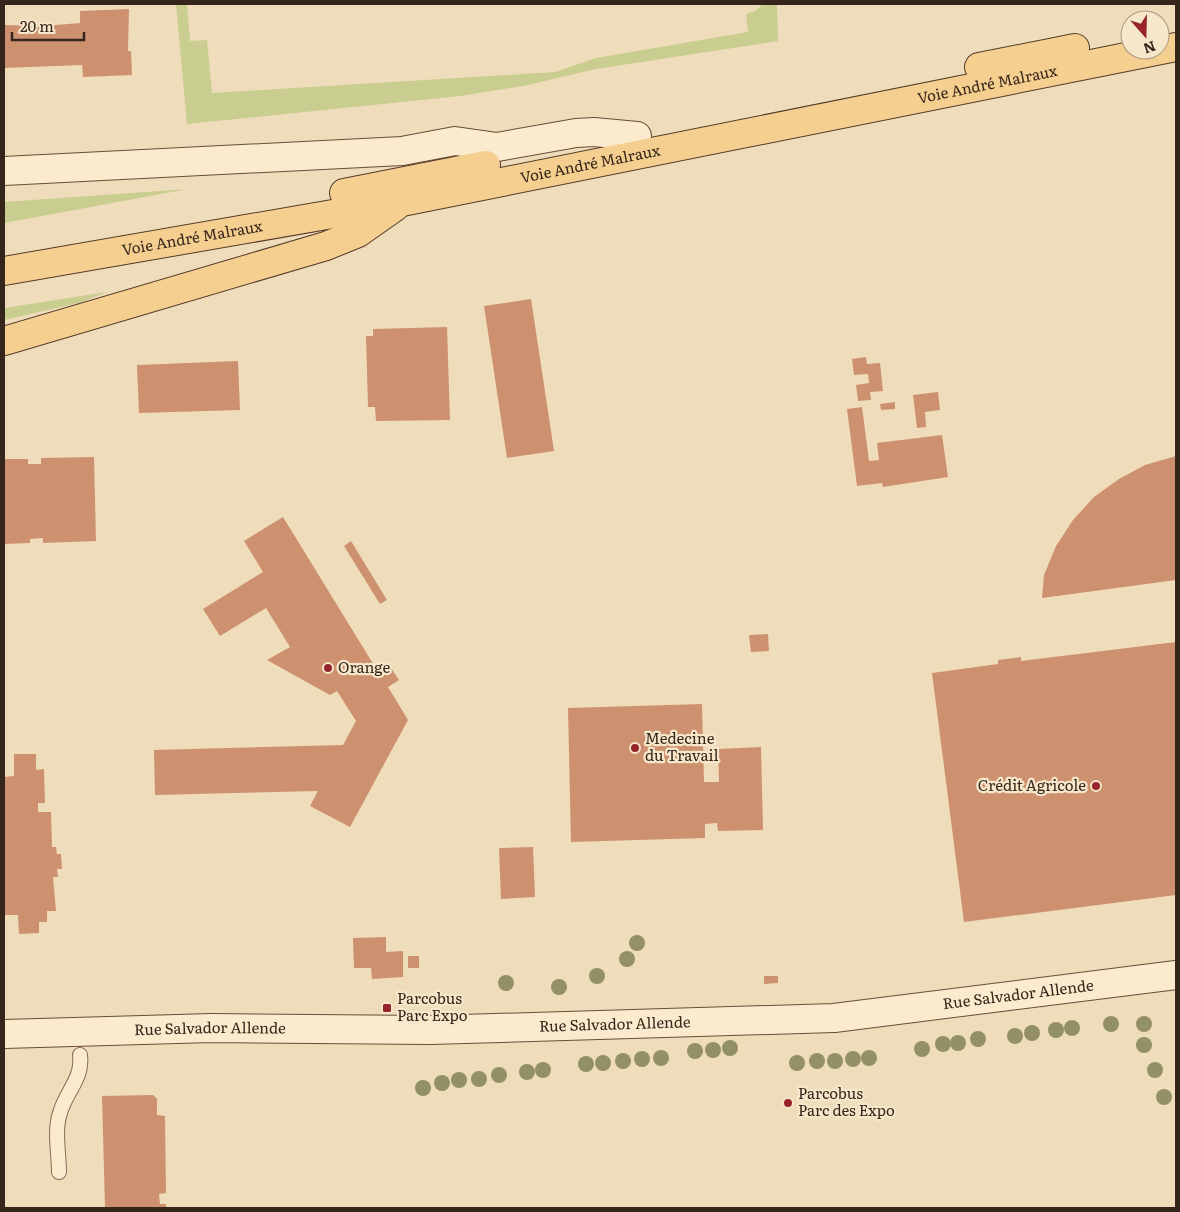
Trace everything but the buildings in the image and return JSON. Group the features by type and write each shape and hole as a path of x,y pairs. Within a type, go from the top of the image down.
{"main road":[{"name":"Voie André Malraux","path":"4,254 203,221 1120,39"},
{"name":"Voie André Malraux","path":"4,271 402,202 1176,47"},
{"path":"4,341 326,246 358,233 402,202"}],"street":[{"path":"4,171 402,151 455,141 497,147 585,132 637,136"},
{"name":"Rue Salvador Allende","path":"4,1034 212,1028 430,1030 825,1019 1176,975"},
{"name":"Rue Salvador Allende","path":"4,1029 50,1033"},
{"name":"Rue Salvador Allende","path":"4,1040 50,1033"}],"lane":[{"path":"59,1172 59,1114 79,1075 81,1065 80,1054"}],"green space":[{"path":"176,4 187,4 190,41 207,40 212,93 555,72 596,58 748,32 746,14 755,11 763,4 777,4 778,41 596,69 523,86 460,96 187,124"},
{"path":"188,189 4,223 4,202"},
{"path":"107,292 79,303 4,320 4,308"}],"place":[{"name":"Orange","path":"328,668"},
{"name":"Medecine du Travail","path":"635,748"},
{"name":"Crédit Agricole","path":"1096,786"},
{"name":"Parcobus Parc Expo","path":"387,1008"},
{"name":"Parcobus Parc des Expo","path":"788,1103"}]}
